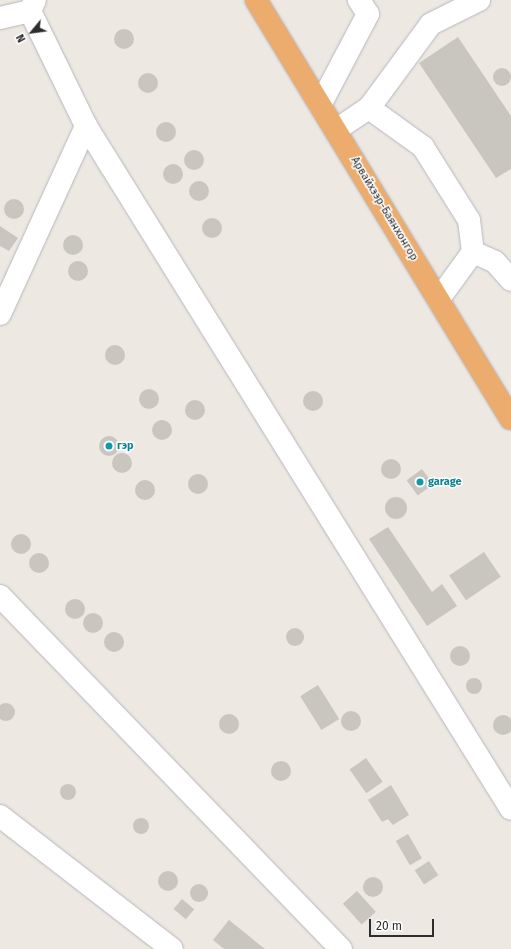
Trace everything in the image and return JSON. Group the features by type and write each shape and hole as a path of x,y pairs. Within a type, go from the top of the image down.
{"highway":[{"name":"Арвайхээр-Баянхонгор","path":"256,0 511,419"}],"street":[{"path":"320,105 368,14 359,0"},
{"path":"336,130 369,108 431,24 479,0"},
{"path":"0,18 32,5 86,126 511,809"},
{"path":"369,108 423,147 469,220 473,252 438,300"},
{"path":"0,314 86,126"},
{"path":"473,252 495,262 511,280"},
{"path":"0,596 340,949"},
{"path":"0,816 172,949"}],"building":[{"path":"124,29 131,32 134,39 131,46 124,49 117,46 114,39 117,32"},
{"path":"458,37 511,116 511,169 496,178 419,63"},
{"path":"502,68 508,71 511,77 508,83 502,86 496,83 493,77 496,71"},
{"path":"148,73 155,76 158,83 155,90 148,93 141,90 138,83 141,76"},
{"path":"166,122 173,125 176,132 173,139 166,142 159,139 156,132 159,125"},
{"path":"194,150 201,153 204,160 201,167 194,170 187,167 184,160 187,153"},
{"path":"173,164 180,167 183,174 180,181 173,184 166,181 163,174 166,167"},
{"path":"199,181 206,184 209,191 206,198 199,201 192,198 189,191 192,184"},
{"path":"14,199 21,202 24,209 21,216 14,219 7,216 4,209 7,202"},
{"path":"212,218 219,221 222,228 219,235 212,238 205,235 202,228 205,221"},
{"path":"0,226 18,238 9,251 0,246"},
{"path":"73,235 80,238 83,245 80,252 73,255 66,252 63,245 66,238"},
{"path":"78,261 85,264 88,271 85,278 78,281 71,278 68,271 71,264"},
{"path":"115,345 122,348 125,355 122,362 115,365 108,362 105,355 108,348"},
{"path":"149,389 156,392 159,399 156,406 149,409 142,406 139,399 142,392"},
{"path":"313,391 320,394 323,401 320,408 313,411 306,408 303,401 306,394"},
{"path":"195,400 202,403 205,410 202,417 195,420 188,417 185,410 188,403"},
{"name":"гэр","path":"162,420 169,423 172,430 169,437 162,440 155,437 152,430 155,423"},
{"name":"гэр","path":"109,436 116,439 119,446 116,453 109,456 102,453 99,446 102,439"},
{"name":"гэр","path":"122,453 129,456 132,463 129,470 122,473 115,470 112,463 115,456"},
{"path":"391,459 398,462 401,469 398,476 391,479 384,476 381,469 384,462"},
{"name":"garage","path":"422,469 433,484 418,496 407,480"},
{"path":"198,474 205,477 208,484 205,491 198,494 191,491 188,484 191,477"},
{"name":"гэр","path":"145,480 152,483 155,490 152,497 145,500 138,497 135,490 138,483"},
{"path":"396,497 404,500 407,508 404,516 396,519 388,516 385,508 388,500"},
{"path":"388,527 432,592 442,584 457,606 427,626 369,539"},
{"path":"21,534 28,537 31,544 28,551 21,554 14,551 11,544 14,537"},
{"path":"484,552 501,577 466,600 449,575"},
{"path":"39,553 46,556 49,563 46,570 39,573 32,570 29,563 32,556"},
{"path":"75,599 82,602 85,609 82,616 75,619 68,616 65,609 68,602"},
{"path":"93,613 100,616 103,623 100,630 93,633 86,630 83,623 86,616"},
{"path":"295,628 301,631 304,637 301,643 295,646 289,643 286,637 289,631"},
{"path":"114,632 121,635 124,642 121,649 114,652 107,649 104,642 107,635"},
{"path":"460,646 467,649 470,656 467,663 460,666 453,663 450,656 453,649"},
{"path":"474,678 481,683 482,686 477,693 474,694 467,689 466,686 471,679"},
{"path":"318,685 339,719 321,730 300,696"},
{"path":"6,703 12,706 15,712 12,718 6,721 0,718 -3,712 0,706"},
{"path":"351,711 358,714 361,721 358,728 351,731 344,728 341,721 344,714"},
{"path":"229,714 236,717 239,724 236,731 229,734 222,731 219,724 222,717"},
{"path":"503,715 510,718 513,725 510,732 503,735 496,732 493,725 496,718"},
{"path":"366,758 383,782 366,793 350,769"},
{"path":"281,761 288,764 291,771 288,778 281,781 274,778 271,771 274,764"},
{"path":"68,784 75,789 76,792 71,799 68,800 61,795 60,792 65,785"},
{"path":"391,785 409,815 393,825 388,819 382,822 368,800"},
{"path":"141,818 147,820 149,826 147,832 141,834 135,832 133,826 135,820"},
{"path":"408,834 422,858 410,865 396,841"},
{"path":"429,861 438,875 424,885 415,870"},
{"path":"168,871 175,874 178,881 175,888 168,891 161,888 158,881 161,874"},
{"path":"373,877 380,880 383,887 380,894 373,897 366,894 363,887 366,880"},
{"path":"195,884 203,884 208,889 206,900 203,902 195,902 190,897 190,889"},
{"path":"357,891 376,912 362,925 343,904"},
{"path":"182,899 194,909 186,919 174,909"},
{"path":"229,920 265,949 224,949 213,940"}],"place":[{"name":"гэр","path":"109,446"},
{"name":"garage","path":"420,482"}]}
